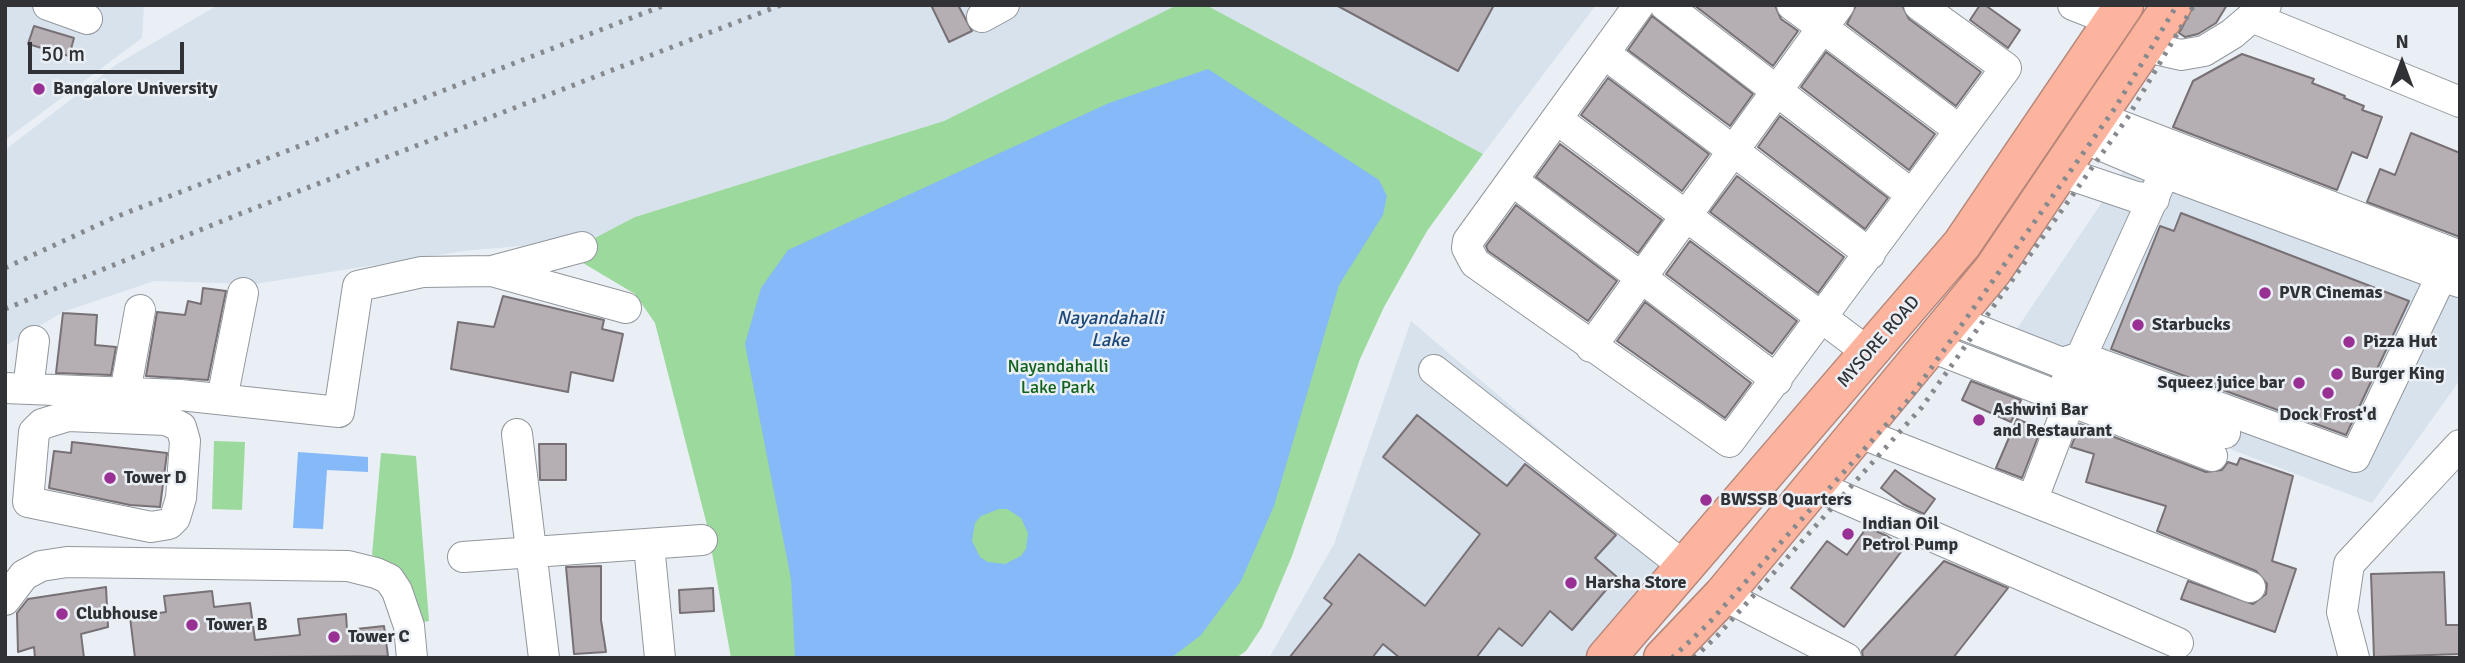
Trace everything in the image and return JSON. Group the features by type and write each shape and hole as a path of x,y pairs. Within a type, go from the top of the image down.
{"highway":[{"path":"1664,658 1723,595 1993,270 2172,5"},
{"name":"MYSORE ROAD","path":"1606,658 1962,244 2094,9"}],"street":[{"path":"48,5 87,19"},
{"path":"1639,5 1468,241 1470,256 1591,347 1729,442 1822,320 1958,129 2006,68 1919,5"},
{"path":"1665,5 1911,194"},
{"path":"1792,5 1831,16 1958,129"},
{"path":"2142,46 2169,54 2194,54 2215,46 2260,11 2460,102"},
{"path":"1591,347 1831,16"},
{"path":"1605,54 1870,254"},
{"path":"1558,120 1869,353"},
{"path":"2076,145 2136,197 2159,186"},
{"path":"2076,145 2159,186 2454,271"},
{"path":"2076,145 2454,271"},
{"path":"1513,181 1777,380"},
{"path":"1941,333 2070,401 2219,445 2065,378 2071,360 2159,186"},
{"path":"34,341 16,388 222,399 339,412 358,286 422,272 492,271 582,247"},
{"path":"492,271 625,308"},
{"path":"1941,333 2071,360 2355,457 2454,271"},
{"path":"222,399 243,293"},
{"path":"125,393 139,310"},
{"path":"1434,370 1685,567"},
{"path":"2032,501 2070,401"},
{"path":"68,416 166,420 181,427 185,441 181,498 175,518 169,524 151,527 17,500 34,432 42,424 68,416"},
{"path":"1858,432 2250,587"},
{"path":"517,434 544,658"},
{"path":"2354,658 2342,612 2349,564 2460,445"},
{"path":"1814,485 2178,643"},
{"path":"463,557 531,550 702,540"},
{"path":"649,545 660,658"},
{"path":"5,600 24,575 41,566 67,562 348,566 389,579 397,591 410,626 412,658"},
{"path":"1723,595 1846,658"}],"shaded area":[{"name":"Bangalore University","path":"5,5 144,5 142,38 5,140"},
{"path":"218,5 1177,5 944,121 635,217 591,240 463,251 255,284 154,281 63,312 5,346 5,150 117,64"},
{"path":"1206,5 1596,5 1483,154"},
{"path":"2147,135 2460,263 2460,380 2372,503 1996,360"},
{"path":"1411,321 1678,548 1584,658 1269,658 1334,544"}],"green space":[{"name":"Nayandahalli Lake","path":"1177,5 1206,5 1483,154 1427,231 1384,307 1360,359 1292,556 1262,627 1246,651 1236,658 731,658 707,525 655,323 635,294 583,263 591,240 635,217 944,121"},
{"path":"214,441 245,442 242,510 212,509"},
{"path":"381,453 416,456 429,621 419,623 397,567 372,555"}],"water":[{"name":"Nayandahalli Lake","path":"1208,69 1379,180 1387,196 1383,215 1339,285 1274,506 1241,581 1201,635 1171,658 795,658 791,579 745,344 761,288 788,250 1109,103","holes":["1007,509 1021,518 1028,533 1026,549 1021,556 1005,564 988,562 980,557 972,541 975,523 981,516"]},
{"path":"298,452 368,457 368,472 327,470 323,529 293,528"}],"building":[{"path":"931,5 958,5 972,31 949,42"},
{"path":"1336,5 1494,5 1458,71"},
{"path":"1694,5 1775,5 1781,19 1798,31 1773,66"},
{"path":"1856,5 1902,5 1909,19 1981,72 1956,106 1847,24"},
{"path":"1980,5 1985,5 2020,30 2008,48 1970,20"},
{"path":"2194,5 2227,5 2216,23 2198,34 2185,37 2179,33"},
{"path":"1652,16 1753,94 1730,126 1628,50"},
{"path":"34,26 74,38 69,56 28,44"},
{"path":"1826,52 1935,134 1909,170 1801,87"},
{"path":"2242,54 2314,79 2312,83 2345,96 2344,98 2364,106 2362,110 2382,117 2367,158 2352,152 2337,190 2173,127 2193,81"},
{"path":"1608,78 1709,154 1682,191 1581,115"},
{"path":"1780,116 1888,198 1865,229 1758,147"},
{"path":"2411,133 2460,153 2460,237 2367,202 2380,169 2395,175"},
{"path":"1560,144 1662,220 1638,253 1536,177"},
{"path":"1737,176 1844,257 1818,293 1710,212"},
{"path":"1516,205 1617,281 1588,321 1488,251 1486,246"},
{"path":"2181,213 2409,301 2346,435 2111,349 2160,226 2174,231"},
{"path":"1690,241 1797,321 1772,354 1666,274"},
{"path":"203,288 226,291 208,380 146,376 157,312 185,315 188,301 201,304"},
{"path":"503,296 604,320 602,329 623,334 613,381 571,372 568,392 451,369 458,322 494,327"},
{"path":"1645,302 1751,383 1725,418 1617,341"},
{"path":"63,313 97,315 95,345 116,347 111,375 56,373"},
{"path":"1971,381 2021,400 2011,422 1962,400"},
{"path":"1417,415 1507,486 1525,464 1616,535 1595,558 1617,577 1572,630 1550,611 1522,646 1499,628 1476,658 1400,658 1383,644 1372,658 1289,658 1332,604 1324,598 1359,554 1425,606 1480,534 1383,457"},
{"path":"2017,419 2041,429 2022,478 1996,468"},
{"path":"2080,424 2206,472 2222,470 2228,462 2237,465 2240,458 2293,476 2272,561 2296,569 2275,632 2181,599 2188,581 2253,604 2266,594 2267,584 2256,571 2157,531 2166,506 2086,482 2094,454 2071,447"},
{"name":"Tower D","path":"72,442 167,453 160,507 130,505 49,488 54,451 71,453"},
{"path":"539,444 566,444 566,480 540,480"},
{"path":"1895,470 1935,499 1924,514 1903,504 1881,488"},
{"path":"1867,527 1904,548 1844,627 1791,588 1827,541 1847,555"},
{"path":"1944,561 2008,588 1953,658 1863,658 1862,651"},
{"path":"601,566 601,620 606,652 574,654 566,567"},
{"path":"2444,572 2446,625 2460,625 2460,654 2374,657 2371,574"},
{"name":"Clubhouse","path":"106,587 108,627 81,634 84,658 35,658 34,647 18,652 17,613 28,599"},
{"path":"713,588 714,611 680,613 679,590"},
{"path":"212,591 214,607 250,603 255,640 300,635 298,619 346,614 347,630 384,626 388,656 135,658 130,617 166,612 164,596"}],"railway":[{"path":"5,268 113,218 665,5"},
{"path":"5,309 242,213 781,5"},
{"path":"1672,658 1708,624 1910,398 2115,108 2177,5"},
{"path":"1694,658 1719,634 1922,407 2128,117 2194,5"}],"place":[{"name":"Bangalore University","path":"39,89"},
{"name":"PVR Cinemas","path":"2265,293"},
{"name":"Starbucks","path":"2138,325"},
{"name":"Pizza Hut","path":"2349,342"},
{"name":"Burger King","path":"2337,374"},
{"name":"Squeez juice bar","path":"2299,383"},
{"name":"Dock Frost'd","path":"2328,393"},
{"name":"Ashwini Bar and Restaurant","path":"1979,420"},
{"name":"Tower D","path":"110,478"},
{"name":"BWSSB Quarters","path":"1706,500"},
{"name":"Indian Oil Petrol Pump","path":"1848,534"},
{"name":"Harsha Store","path":"1571,583"},
{"name":"Clubhouse","path":"62,614"},
{"name":"Tower B","path":"192,625"},
{"name":"Tower C","path":"334,637"}],"park label":[{"name":"Nayandahalli Lake Park","path":"1058,377"}]}
